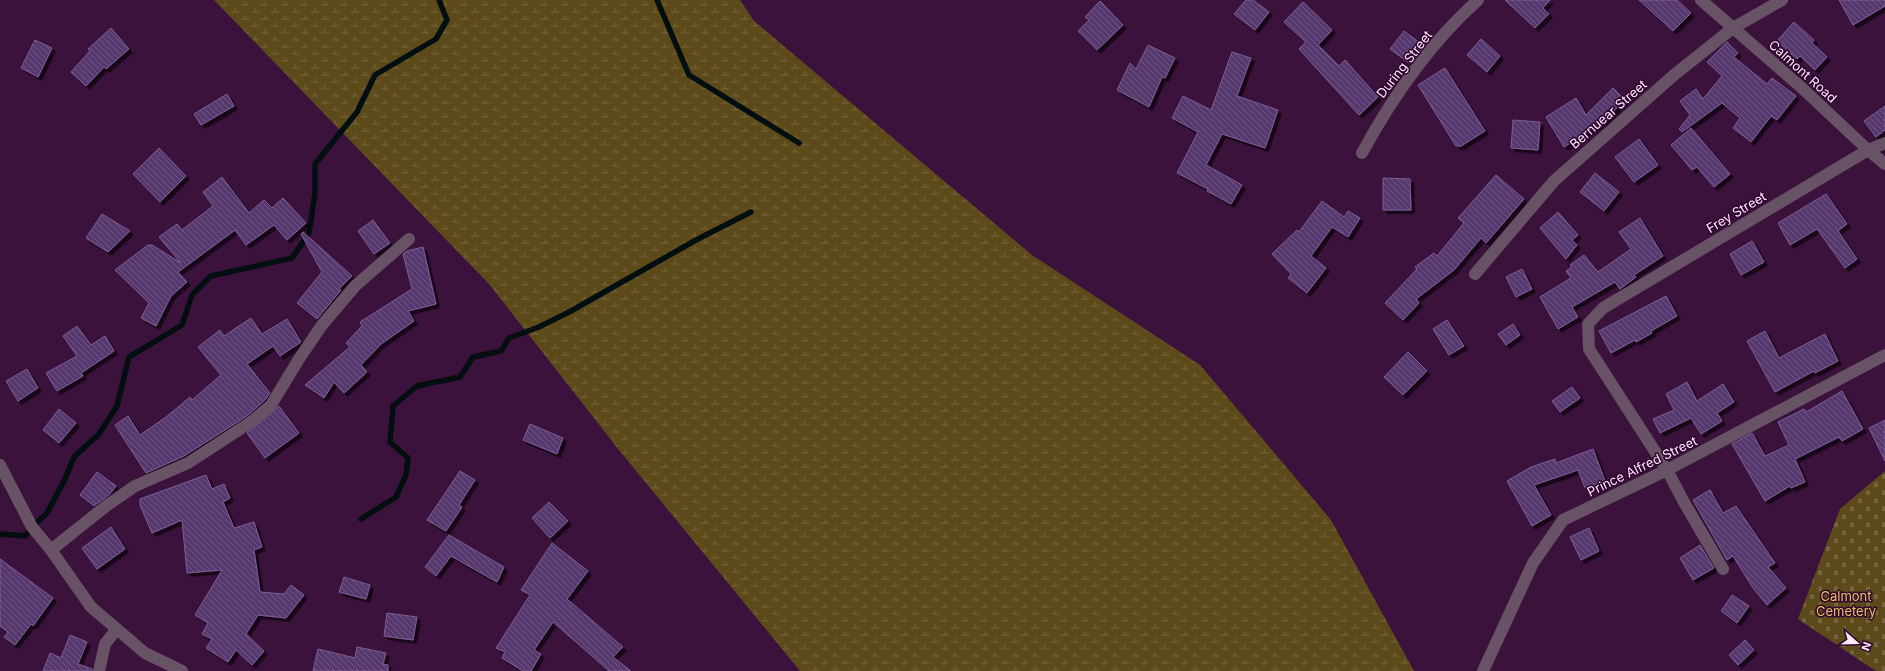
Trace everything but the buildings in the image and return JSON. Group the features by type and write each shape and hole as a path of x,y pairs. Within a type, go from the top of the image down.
{"street":[{"name":"During Street","path":"1362,153 1381,117 1413,73 1464,12 1478,0"},
{"name":"Calmont Road","path":"1701,0 1802,88 1885,164"},
{"name":"Bernuear Street","path":"1475,274 1554,181 1674,75 1733,28 1782,0"},
{"name":"Frey Street","path":"1723,569 1667,470 1589,348 1588,324 1603,308 1868,150 1885,143"},
{"path":"51,550 106,506 135,486 188,463 251,422 271,405 322,325 355,286 409,239"},
{"name":"Prince Alfred Street","path":"1483,671 1532,563 1563,520 1667,470 1885,355"},
{"path":"0,465 32,527 51,550 90,607 116,630 145,652 182,671"},
{"path":"99,671 106,644 116,630"}],"green space":[{"path":"214,0 740,0 754,21 1032,255 1200,365 1331,520 1414,671 800,671 619,450 489,284"},
{"name":"Calmont Cemetery","path":"1885,471 1885,671 1876,671 1798,619 1840,509"}],"waterway":[{"path":"0,534 25,536 47,513 65,479 74,457 99,434 117,406 129,357 182,325 192,295 211,276 292,258 309,233 315,193 315,164 357,112 375,75 436,39 447,20 439,0"},
{"path":"657,0 689,75 799,143"},
{"path":"361,519 396,497 406,475 408,458 390,442 393,406 417,386 460,377 473,357 501,351 509,338 539,327 571,311 696,240 751,212"}]}
